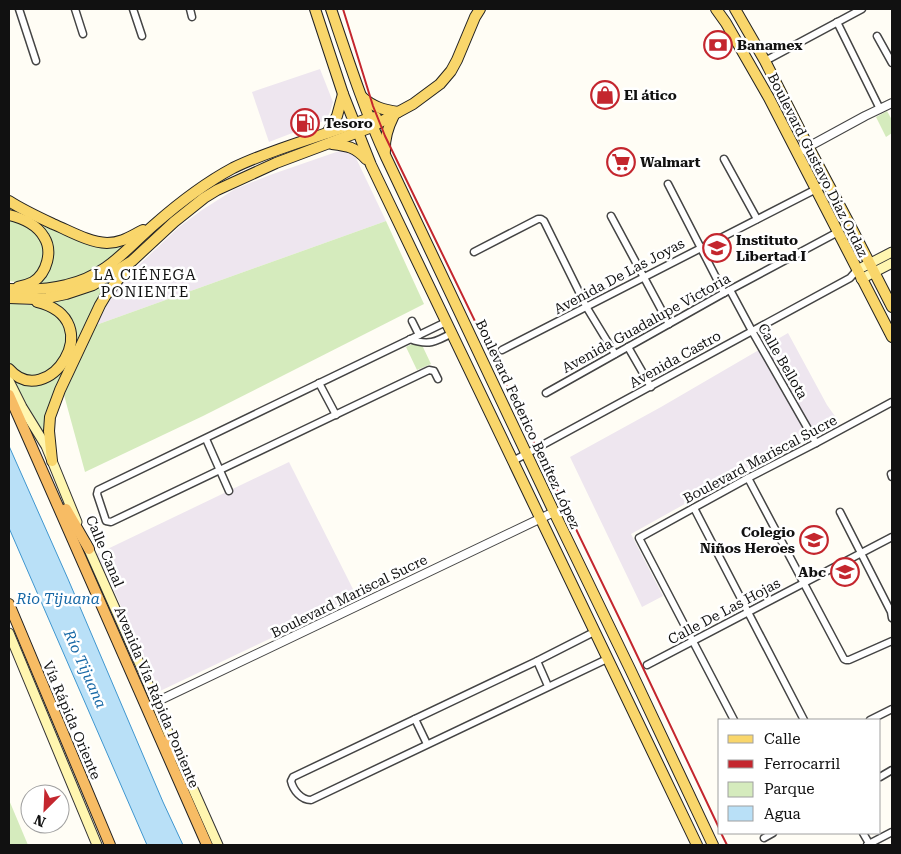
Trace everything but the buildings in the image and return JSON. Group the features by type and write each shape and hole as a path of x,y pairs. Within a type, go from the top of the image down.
{"highway":[{"name":"Avenida Vía Rápida Poniente","path":"9,395 207,845"},
{"path":"40,463 89,549"},
{"name":"Vía Rápida Oriente","path":"9,604 110,845"},
{"path":"9,620 31,669 47,697"},
{"path":"170,738 170,746 189,795 190,808"}],"main road":[{"path":"9,292 52,288 82,280 110,265 155,224 197,190 233,169 273,151 327,133 356,128 394,115 430,93 451,71 480,9"},
{"name":"Boulevard Gustavo Díaz Ordaz","path":"716,9 745,56 838,232 856,276 892,337"},
{"name":"Boulevard Gustavo Díaz Ordaz","path":"735,9 765,60 892,307"},
{"path":"316,13 332,11"},
{"name":"Boulevard Federico Benítez López","path":"332,11 370,123 713,845"},
{"name":"Boulevard Federico Benítez López","path":"316,13 343,94 370,165 697,845"},
{"path":"327,133 337,116 343,94"},
{"path":"360,96 373,106 394,115"},
{"path":"386,157 385,136 394,115"},
{"path":"52,461 50,417 60,390 100,305 132,262 174,222 204,198 276,163 329,144 356,128"},
{"path":"329,144 349,146 362,154 370,165"},
{"path":"9,201 27,212 97,242 108,243 129,238 155,224"},
{"path":"9,215 22,219 37,228 46,240 48,254 45,267 37,279 9,292"},
{"path":"872,268 892,252"},
{"path":"21,298 47,298 78,291 93,285 132,262"},
{"path":"856,276 872,268 892,262"},
{"path":"9,292 21,298 52,307 64,316 70,326 71,336 63,362 55,372 46,378 24,379 12,373 9,369"},
{"name":"Calle Canal","path":"9,381 22,407 46,446 170,738 218,845"},
{"path":"9,633 97,845"}],"street":[{"path":"19,9 36,61"},
{"path":"75,9 83,34"},
{"path":"133,9 142,36"},
{"path":"190,9 192,18"},
{"path":"765,60 862,9"},
{"path":"837,22 880,109"},
{"path":"877,36 892,63"},
{"path":"797,153 892,103"},
{"path":"724,159 757,219"},
{"name":"Avenida De Las Joyas","path":"502,350 828,183"},
{"name":"Calle Bellota","path":"668,184 700,248 752,331 816,444"},
{"path":"610,216 669,324"},
{"path":"474,252 538,220 544,221 587,308 615,354"},
{"name":"Avenida Guadalupe Victoria","path":"546,393 727,291 838,232"},
{"name":"Avenida Castro","path":"513,461 856,276"},
{"path":"412,321 419,335"},
{"path":"438,379 434,371 429,370 111,522 106,521 97,494 98,490 446,322"},
{"path":"410,339 429,343 452,333"},
{"path":"628,347 651,387"},
{"path":"319,383 336,415"},
{"name":"Boulevard Mariscal Sucre","path":"692,642 639,538 892,402"},
{"path":"206,439 229,491"},
{"path":"748,478 844,659 849,660 892,641"},
{"path":"694,508 803,719"},
{"name":"Boulevard Mariscal Sucre","path":"156,702 554,512"},
{"path":"840,512 892,618"},
{"name":"Calle De Las Hojas","path":"647,665 892,537"},
{"path":"594,632 293,777 291,781 292,786 302,798 308,801 311,800 607,659"},
{"path":"692,642 733,719"},
{"path":"537,661 548,686"},
{"path":"872,719 892,708"},
{"path":"415,719 427,744"},
{"path":"881,776 892,770"},
{"path":"868,845 892,832"},
{"path":"764,838 771,834"}],"shaded area":[{"path":"320,69 333,102 326,120 269,142 252,92"},
{"path":"342,150 351,152 355,156 386,221 96,325 122,281 179,227 202,210 235,189"},
{"path":"788,333 827,405 837,419 631,534 663,596 642,607 570,457 661,407"},
{"path":"289,462 357,597 160,691 97,554"}],"green space":[{"path":"887,111 892,120 892,133 886,137 876,117"},
{"path":"9,205 97,245 140,235 94,268 69,280 40,285 9,281"},
{"path":"386,221 424,304 203,416 85,472 64,395 96,325"},
{"path":"113,280 44,437 13,379 9,367 9,303 29,305 53,301"},
{"path":"412,344 422,345 431,364 417,370 406,347"},
{"path":"9,800 20,826 20,834 23,834 28,845 9,845"}],"water":[{"name":"Rio Tijuana","path":"9,446 183,845 147,845 9,528"}],"railway":[{"path":"343,9 373,106 385,136 718,826"},
{"path":"722,834 727,845"}],"place":[{"name":"Banamex","path":"718,45"},
{"name":"El ático","path":"605,95"},
{"name":"Tesoro","path":"305,123"},
{"name":"Walmart","path":"621,162"},
{"name":"Instituto Libertad I","path":"717,248"},
{"name":"Colegio Niños Heroes","path":"814,540"},
{"name":"Abc","path":"845,572"}],"district":[{"name":"LA CIÉNEGA PONIENTE","path":"145,284"}],"water label":[{"name":"Río Tijuana","path":"85,669"}]}
